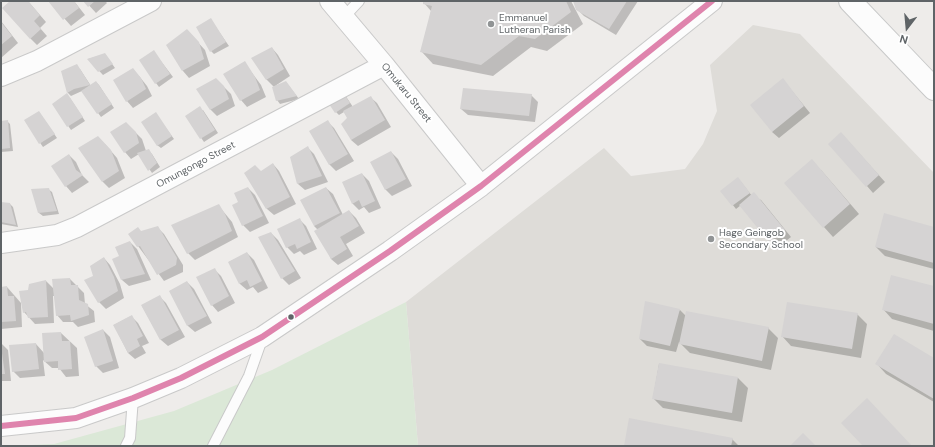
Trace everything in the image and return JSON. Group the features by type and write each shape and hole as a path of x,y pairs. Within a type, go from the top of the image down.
{"main road":[{"path":"850,1 934,89"}],"street":[{"path":"1,76 37,62 151,1"},
{"name":"Omukaru Street","path":"330,1 384,65 481,186"},
{"path":"1,426 76,418 133,398 181,378 262,337 390,251 481,186 712,1"},
{"name":"Omungongo Street","path":"1,243 57,235 77,227 384,65"}],"lane":[{"path":"344,17 359,1"},
{"path":"214,446 249,376 262,337"},
{"path":"126,446 130,438 133,398"}],"shaded area":[{"name":"Hage Geingob Secondary School","path":"753,25 800,34 934,173 934,446 418,446 406,302 604,148 631,176 685,169 703,144 717,111 710,65"}],"green space":[{"path":"406,302 418,446 8,446 54,444 174,411 272,370"}],"building":[{"path":"10,1 28,1 40,15 34,21 41,29 30,39 2,8"},
{"path":"48,1 74,1 79,8 63,20"},
{"path":"83,1 95,1 88,7"},
{"name":"Emmanuel Lutheran Parish","path":"423,1 566,1 571,12 535,39 519,36 481,65 420,52 432,6 423,4"},
{"path":"573,1 627,1 609,29 576,10"},
{"path":"211,18 226,42 210,52 196,27"},
{"path":"1,22 12,36 1,45"},
{"path":"187,29 199,42 204,59 182,71 166,45"},
{"path":"272,47 284,69 266,80 251,58"},
{"path":"154,50 170,74 155,84 139,60"},
{"path":"105,53 113,64 98,72 87,59"},
{"path":"245,61 255,77 260,90 240,101 223,74"},
{"path":"77,64 90,85 74,89 67,93 61,71"},
{"path":"133,68 141,78 146,89 126,102 113,80"},
{"path":"216,78 224,86 229,99 210,110 196,89"},
{"path":"783,78 804,106 772,132 750,105"},
{"path":"96,81 112,104 97,114 81,91"},
{"path":"286,81 297,96 276,101 272,87"},
{"path":"463,88 532,94 529,116 460,109"},
{"path":"342,91 350,103 335,113 327,101"},
{"path":"67,93 83,117 67,127 52,104"},
{"path":"371,96 385,120 351,140 341,124 347,118 343,111"},
{"path":"200,106 215,130 200,139 185,116"},
{"path":"39,111 55,134 39,144 24,120"},
{"path":"156,112 172,136 157,146 141,122"},
{"path":"8,120 10,148 1,149 1,121"},
{"path":"328,120 348,154 329,165 309,131"},
{"path":"126,122 136,132 139,143 124,153 110,132"},
{"path":"841,132 879,175 866,187 828,144"},
{"path":"98,136 111,150 119,171 102,182 78,148"},
{"path":"308,146 322,176 297,184 290,157"},
{"path":"149,149 157,163 148,171 137,153"},
{"path":"391,151 406,179 385,190 370,162"},
{"path":"69,154 76,170 83,175 65,187 51,166"},
{"path":"812,159 850,204 823,228 784,183"},
{"path":"273,163 290,197 266,209 244,173 255,165 261,171"},
{"path":"362,173 375,201 362,207 359,200 352,204 342,182"},
{"path":"738,177 750,193 732,206 720,191"},
{"path":"248,187 263,216 242,226 232,205 238,202 234,193"},
{"path":"326,187 340,213 314,226 300,200"},
{"path":"49,188 57,211 38,213 31,189"},
{"path":"754,192 785,230 769,242 739,205"},
{"path":"1,202 10,203 16,225 1,222"},
{"path":"219,204 232,231 187,254 171,225"},
{"path":"349,210 359,226 340,237 347,249 331,259 314,231"},
{"path":"884,213 934,227 934,263 875,247"},
{"path":"300,218 311,242 297,249 295,244 286,248 277,229"},
{"path":"158,226 177,258 176,265 157,275 140,246 137,247 128,234 138,227 141,231"},
{"path":"271,232 295,271 281,279 258,237"},
{"path":"130,241 145,274 121,280 112,259 119,256 115,247"},
{"path":"247,252 262,281 250,287 247,280 239,284 228,262"},
{"path":"104,257 114,277 118,291 98,303 84,280 93,276 90,266"},
{"path":"215,268 229,296 211,306 196,277"},
{"path":"891,275 934,286 934,324 882,310"},
{"path":"70,278 71,285 78,285 79,300 88,304 89,315 71,321 70,315 56,316 52,279"},
{"path":"46,280 48,317 28,318 26,312 23,313 19,291 28,290 29,284"},
{"path":"187,281 207,316 187,326 169,291"},
{"path":"7,286 8,296 14,296 16,321 1,322 1,287"},
{"path":"160,295 179,330 160,340 141,305"},
{"path":"645,301 680,309 670,346 639,339"},
{"path":"787,302 858,313 852,349 781,337"},
{"path":"686,311 769,327 762,361 679,344"},
{"path":"132,315 143,336 137,339 140,346 128,353 113,325"},
{"path":"103,329 113,361 95,367 84,337"},
{"path":"61,332 62,341 70,341 72,369 58,370 58,361 44,362 42,333"},
{"path":"894,334 934,358 934,399 875,364"},
{"path":"36,343 39,369 12,372 9,345"},
{"path":"1,347 5,374 1,374"},
{"path":"659,363 738,377 732,413 652,399"},
{"path":"867,398 912,446 863,446 841,423"},
{"path":"629,418 733,438 731,446 624,446"},
{"path":"803,433 816,446 790,446"}],"transit line":[{"path":"1,426 76,418 133,398 181,378 262,337 390,251 481,186 712,1"}],"place":[{"name":"Emmanuel Lutheran Parish","path":"491,24"},
{"name":"Hage Geingob Secondary School","path":"711,239"}]}
